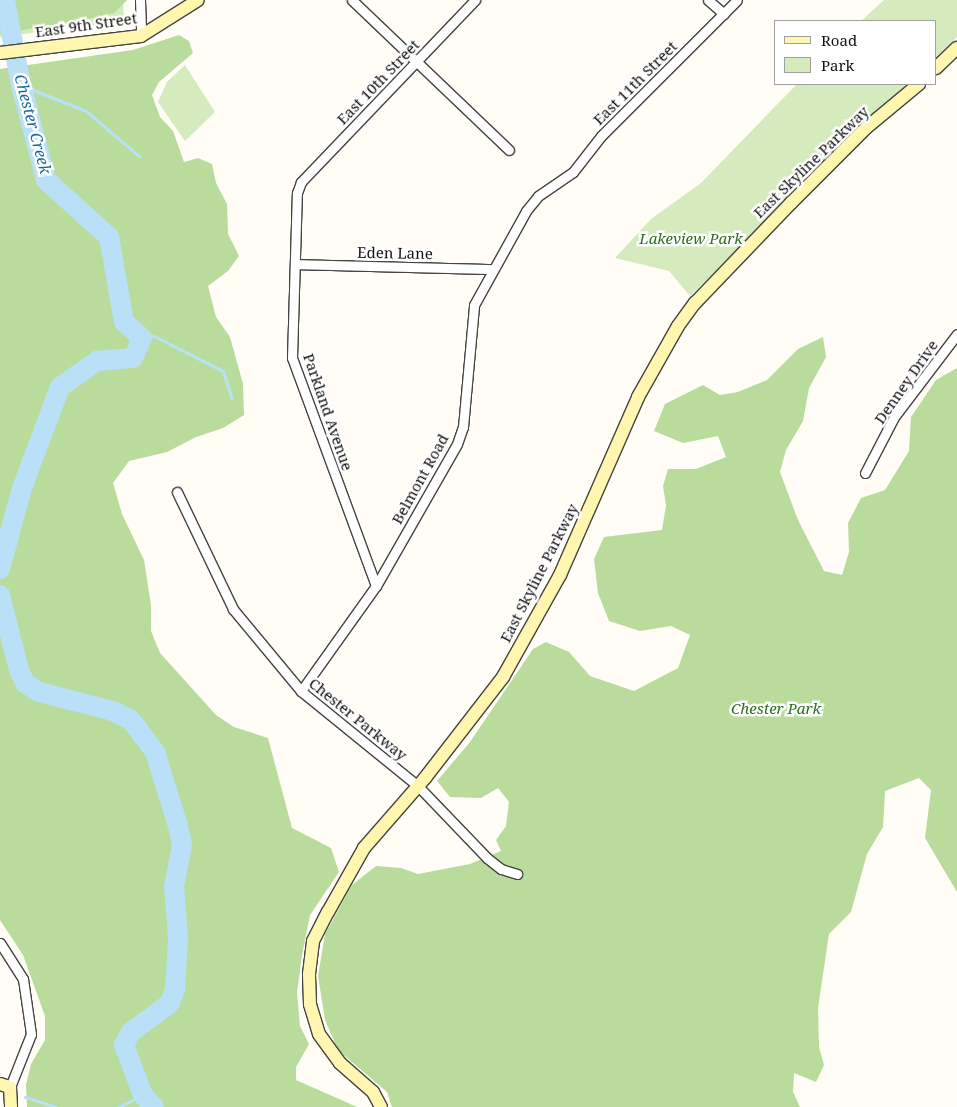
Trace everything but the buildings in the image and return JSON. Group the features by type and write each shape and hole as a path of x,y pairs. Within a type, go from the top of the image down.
{"street":[{"path":"140,0 141,36"},
{"name":"East 9th Street","path":"0,53 141,36 198,0"},
{"path":"352,0 418,60 509,150"},
{"name":"East 10th Street","path":"301,182 476,0"},
{"path":"708,0 724,14"},
{"name":"East 11th Street","path":"553,185 572,172 602,136 737,0"},
{"path":"937,67 957,48"},
{"name":"East Skyline Parkway","path":"381,1107 374,1092 340,1063 320,1034 310,1004 309,974 313,941 364,848 418,786 504,677 550,594 587,517 638,396 678,326 695,303 791,203 866,128 918,85"},
{"name":"Parkland Avenue","path":"301,182 297,193 292,358 376,586"},
{"name":"Belmont Road","path":"300,691 376,586 457,444 463,428 470,319 493,269 526,211 553,185"},
{"name":"Eden Lane","path":"296,264 493,269"},
{"name":"Denney Drive","path":"865,474 894,418 957,334"},
{"name":"Chester Parkway","path":"177,492 233,609 300,691 418,786 487,858 502,869 516,874"},
{"path":"0,943 23,979 31,1034 5,1086 11,1107"}],"green space":[{"path":"0,0 123,0 124,21 0,37"},
{"path":"0,0 127,0 114,13 0,34"},
{"path":"884,0 957,0 957,37 937,56 937,20 862,20"},
{"path":"179,35 189,41 193,53 159,82 152,95 160,117 173,131 184,162 198,158 212,164 216,183 227,204 228,234 239,256 228,271 208,286 216,317 230,337 243,384 244,415 223,428 196,437 167,452 129,461 113,483 122,514 144,560 151,605 151,631 160,653 216,715 234,727 268,738 292,828 331,848 339,872 310,915 302,955 297,993 300,1026 309,1044 296,1067 296,1080 357,1107 27,1107 26,1085 31,1064 45,1040 45,1016 23,955 0,920 0,69 133,50"},
{"path":"185,65 215,112 185,141 158,102 167,82"},
{"name":"Lakeview Park","path":"796,85 906,85 690,296 669,271 615,258 651,219 701,183"},
{"name":"Chester Park","path":"823,337 826,357 809,388 803,421 786,450 780,472 798,520 824,571 842,575 849,552 848,523 861,498 885,490 909,451 911,417 936,380 957,368 957,892 925,838 931,790 919,778 885,791 883,827 867,854 851,912 829,934 818,1008 819,1047 824,1065 816,1082 794,1073 793,1092 800,1107 392,1107 387,1092 338,1050 325,1020 318,976 325,934 352,885 376,866 401,868 418,874 470,864 501,851 496,840 506,826 509,802 498,788 481,798 450,797 437,781 470,742 533,649 546,642 569,652 590,676 634,691 678,668 690,635 671,626 640,631 609,621 598,593 594,559 604,537 662,530 666,505 663,486 668,469 696,469 726,457 718,436 683,443 654,431 665,404 703,385 720,395 738,392 767,380 798,349"}],"waterway":[{"name":"Chester Creek","path":"0,569 22,488 60,387 97,361 133,358 142,338 124,322 109,237 46,180 21,85 5,0"},
{"path":"21,85 86,111 139,156"},
{"path":"142,338 154,336 223,371 232,399"},
{"name":"Chester Creek","path":"0,595 19,670 25,683 39,692 113,711 131,720 155,752 178,826 182,845 174,886 178,937 175,990 169,1004 131,1032 124,1045 143,1095 154,1107"},
{"path":"118,1107 143,1095"},
{"path":"25,1097 56,1107"}]}
